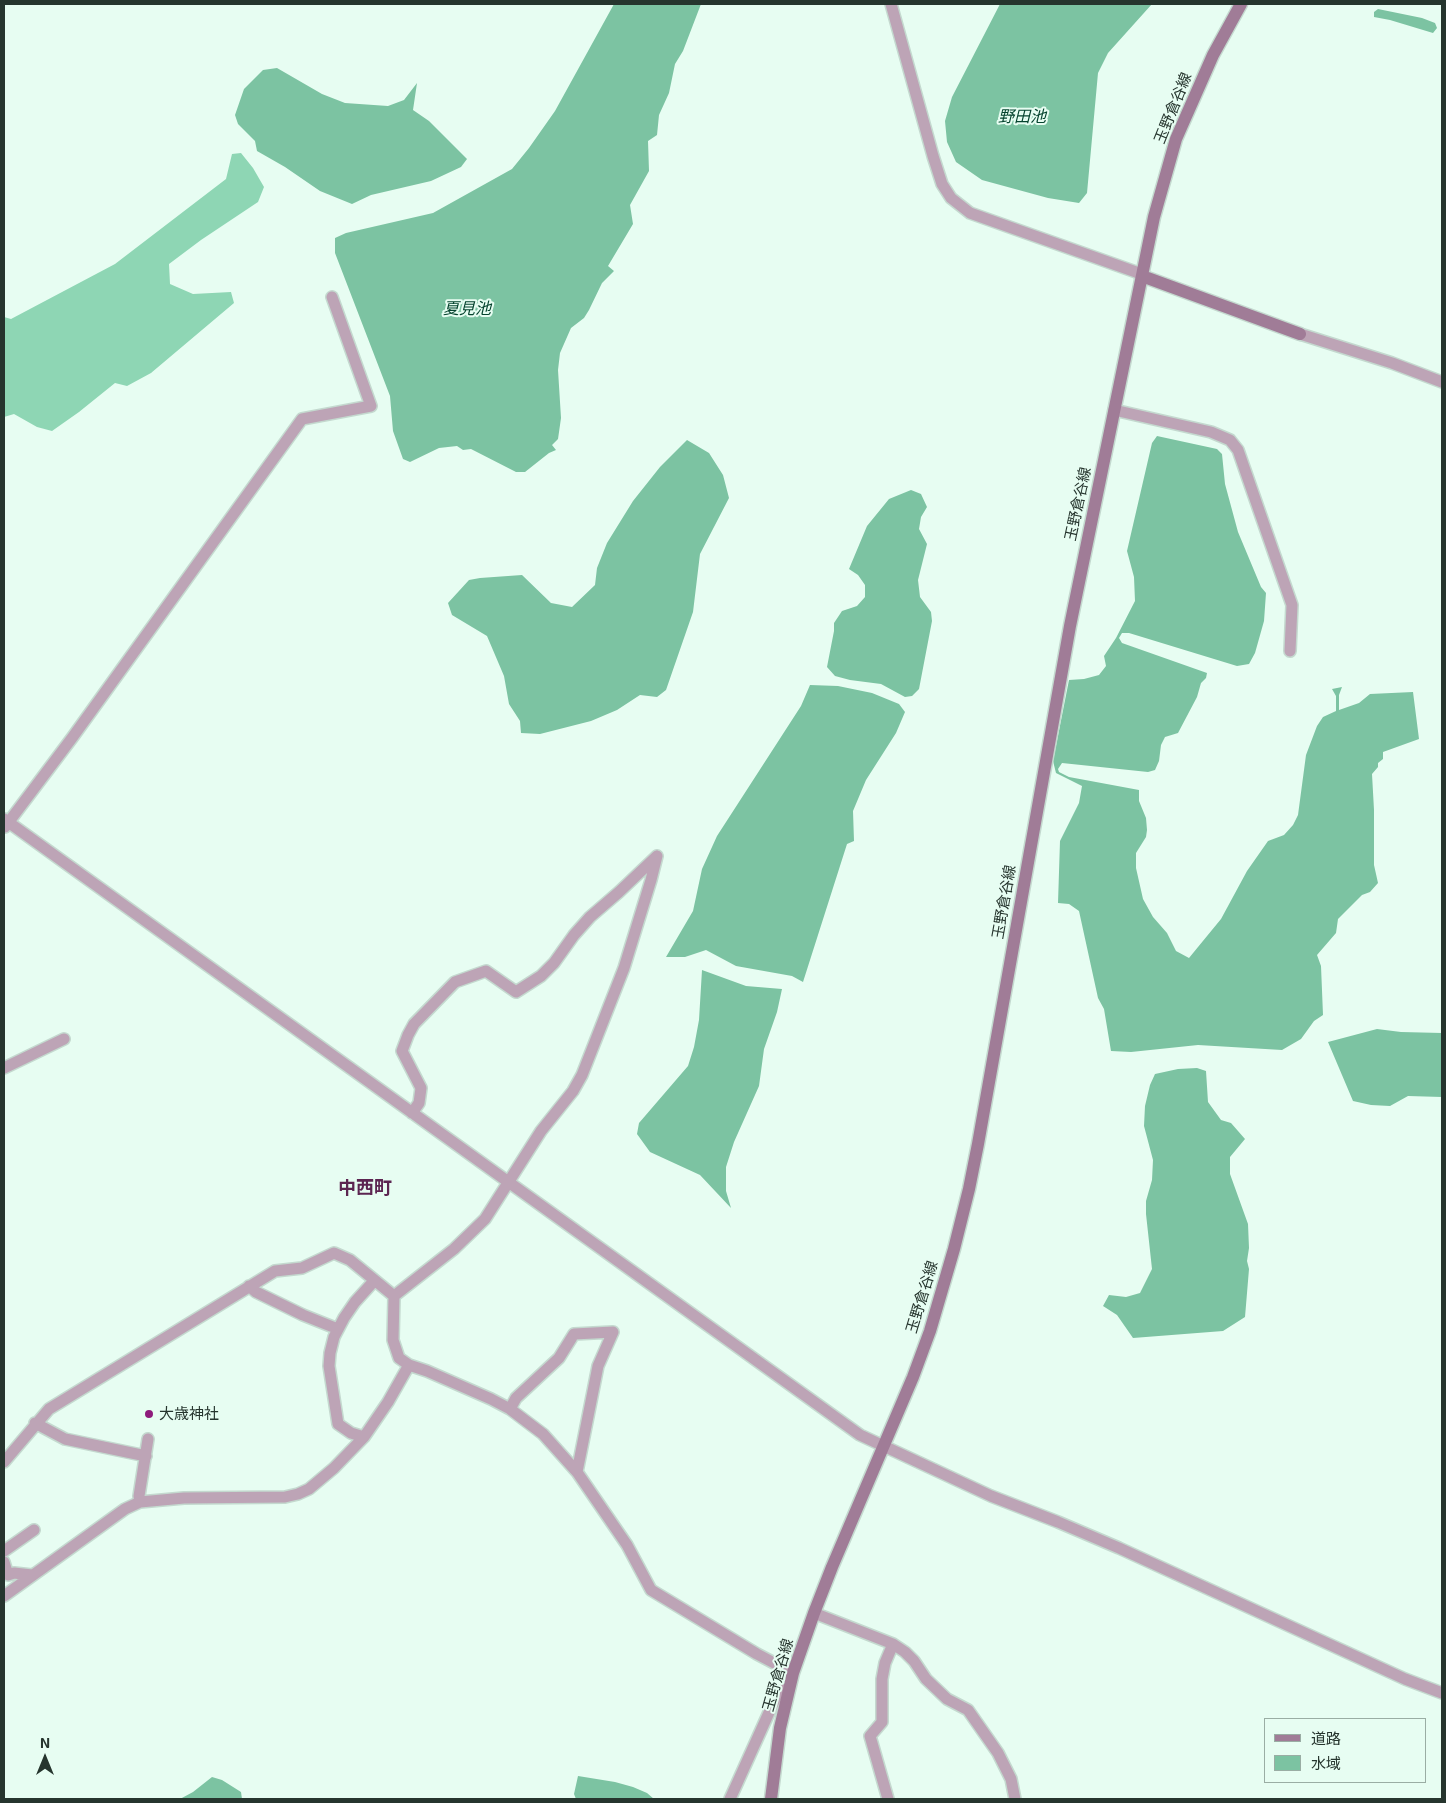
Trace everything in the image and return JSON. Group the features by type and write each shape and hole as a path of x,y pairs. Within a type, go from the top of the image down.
{"main road":[{"name":"玉野倉谷線","path":"771,1799 780,1728 793,1673 814,1613 913,1377 930,1330 969,1189 1064,654 1154,217 1176,139 1213,54 1241,4"},
{"path":"1142,276 1300,334"}],"street":[{"path":"891,4 933,156 942,184 951,198 970,213 1136,272 1142,276"},
{"path":"332,297 371,406 302,419 6,824 412,1113 508,1184 632,1270 860,1435 991,1496 1119,1548 1405,1679 1442,1693"},
{"path":"1300,334 1442,382"},
{"path":"1114,410 1211,432 1230,440 1238,450 1283,584 1292,605 1290,651"},
{"path":"394,1296 454,1249 485,1219 541,1131 573,1091 582,1075 624,968 657,856 590,917 574,934 554,963 541,976 516,992 486,971 454,982 414,1024 402,1051 421,1088 420,1102 412,1113"},
{"path":"4,1068 64,1039"},
{"path":"4,1462 35,1423 49,1409 142,1354 249,1286 275,1272 302,1268 334,1254 350,1260 394,1296"},
{"path":"364,1437 351,1433 338,1424 329,1366 330,1353 338,1330 355,1302 374,1280"},
{"path":"249,1286 256,1292 338,1330"},
{"path":"394,1296 393,1340 399,1358 409,1365 427,1370 510,1409 543,1434 577,1472 627,1545 652,1590 757,1654 793,1673"},
{"path":"510,1409 516,1398 559,1358 574,1334 614,1332 598,1366 577,1472"},
{"path":"4,1596 125,1509 140,1502 184,1498 284,1497 309,1489 334,1468 364,1437 388,1402 409,1365"},
{"path":"35,1423 65,1439 146,1456"},
{"path":"140,1502 139,1496 148,1439"},
{"path":"4,1551 34,1530"},
{"path":"4,1562 8,1575 14,1573 32,1575"},
{"path":"814,1613 893,1644 905,1652 914,1661 926,1679 947,1698 968,1710 998,1753 1011,1779 1016,1799"},
{"path":"888,1799 870,1736 882,1722 882,1679 885,1663 893,1644"},
{"path":"730,1799 776,1697 784,1690 789,1690"}],"shaded area":[{"path":"241,153 253,168 264,187 258,202 169,264 170,284 193,294 231,292 234,303 151,373 127,386 115,383 52,431 37,427 14,414 4,417 4,317 11,319 115,264 226,179 232,154"}],"water":[{"name":"夏見池","path":"614,4 701,4 683,51 675,64 669,93 659,115 657,135 648,141 649,171 630,205 633,224 608,266 614,271 602,283 584,318 571,328 560,353 558,370 561,418 558,439 552,445 556,450 549,453 525,472 516,472 471,449 463,450 457,446 439,448 410,462 403,459 393,431 390,396 335,253 335,238 346,233 433,213 512,169 555,111"},
{"name":"野田池","path":"1000,4 1152,4 1108,53 1098,73 1087,193 1079,203 1048,198 982,180 956,162 947,142 945,121 952,97"},
{"path":"1378,9 1422,18 1435,23 1437,28 1433,33 1374,17 1374,12"},
{"path":"277,68 322,94 345,103 388,106 404,100 417,83 413,110 429,121 467,159 461,167 431,181 371,195 352,204 320,191 285,167 257,151 255,141 238,124 235,115 244,89 263,70"},
{"path":"1157,436 1217,449 1222,454 1225,484 1238,532 1261,587 1266,593 1264,621 1255,653 1249,664 1237,666 1129,633 1122,633 1119,638 1122,643 1207,673 1206,678 1201,683 1197,697 1178,733 1165,737 1161,745 1159,761 1155,770 1148,772 1062,763 1058,769 1059,772 1069,777 1139,790 1139,801 1146,818 1147,830 1146,837 1136,853 1136,868 1143,899 1153,917 1167,933 1176,951 1189,958 1221,919 1247,871 1268,841 1284,835 1293,825 1298,815 1306,755 1317,726 1323,717 1336,711 1336,696 1332,689 1342,687 1339,695 1339,710 1359,703 1370,694 1413,692 1419,739 1383,752 1383,759 1378,763 1378,767 1372,774 1374,865 1378,883 1370,892 1362,895 1338,919 1336,933 1317,955 1321,966 1323,1015 1314,1021 1301,1039 1282,1050 1198,1045 1131,1052 1111,1051 1104,1009 1098,998 1079,911 1069,904 1058,903 1060,841 1079,803 1082,786 1056,773 1053,761 1069,680 1099,675 1106,666 1104,656 1116,638 1135,601 1134,577 1127,551 1152,443"},
{"path":"687,440 709,453 723,475 729,498 700,554 693,612 666,690 657,697 640,695 617,710 591,721 540,734 521,733 520,721 509,704 504,676 487,636 452,615 448,603 469,580 522,575 551,603 572,607 595,585 597,568 607,543 633,501 660,467"},
{"path":"911,490 921,494 927,507 921,517 919,529 927,544 918,580 920,597 931,612 932,621 919,689 912,696 905,697 881,684 835,676 827,667 834,623 842,611 857,606 865,597 865,585 858,575 849,569 867,526 889,499"},
{"path":"810,685 838,686 872,693 899,704 905,712 896,733 866,780 853,811 854,841 847,844 803,982 792,976 736,966 706,950 685,957 666,957 693,911 702,869 717,836 801,706"},
{"path":"702,970 746,986 782,989 777,1012 764,1049 759,1086 734,1142 726,1167 726,1191 731,1208 700,1175 650,1152 637,1134 639,1123 688,1066 699,1020"},
{"path":"1377,1029 1401,1032 1442,1033 1442,1097 1408,1096 1390,1106 1371,1105 1353,1101 1328,1042"},
{"path":"1197,1068 1206,1071 1208,1102 1221,1120 1231,1123 1245,1139 1230,1157 1230,1174 1248,1224 1249,1248 1247,1261 1249,1269 1245,1317 1223,1331 1133,1338 1117,1315 1103,1306 1109,1295 1126,1297 1140,1293 1152,1269 1146,1201 1152,1180 1153,1160 1144,1126 1145,1106 1155,1074 1178,1069"},
{"path":"578,1776 633,1787 647,1793 654,1799 576,1799 574,1794"},
{"path":"212,1777 222,1780 241,1792 242,1799 180,1799 193,1792"}],"place":[{"name":"大歳神社","path":"149,1414"}],"district":[{"name":"中西町","path":"365,1188"}]}
